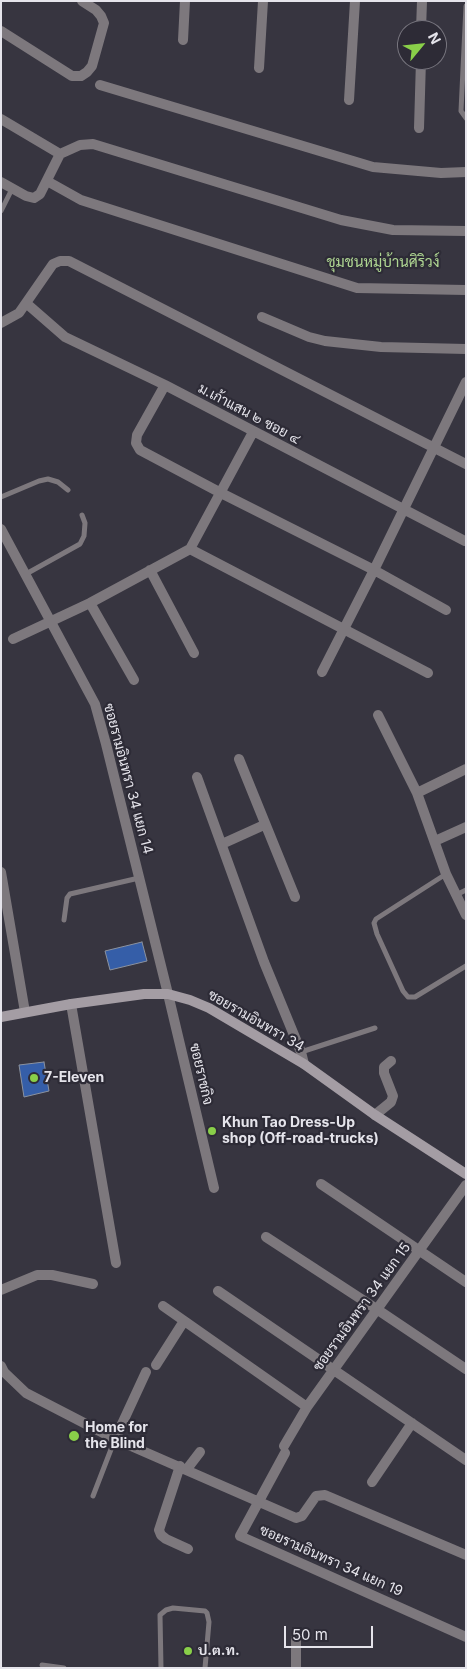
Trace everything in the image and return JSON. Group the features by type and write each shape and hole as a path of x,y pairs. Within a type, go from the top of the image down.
{"street":[{"path":"1,31 72,76 81,76 92,66 104,23 96,10 82,1"},
{"path":"183,40 185,1"},
{"path":"259,68 263,1"},
{"path":"349,100 355,1"},
{"path":"421,20 422,1"},
{"path":"419,128 420,70"},
{"path":"100,85 373,167 466,172"},
{"path":"1,119 60,154"},
{"path":"1,182 26,196 34,198 40,194 60,154 80,145 93,144 341,220 393,230 466,231"},
{"path":"47,181 81,200 357,288 466,290"},
{"path":"1,323 19,313 53,264 60,261 68,261 466,464"},
{"name":"ม.เก้าแสน ๒ ซอย ๔","path":"26,303 65,337 165,385 465,540"},
{"path":"262,316 325,341 381,347 466,349"},
{"path":"322,672 466,382"},
{"path":"165,385 137,435 136,443 140,450 374,570 446,610"},
{"path":"13,639 90,603 190,549 253,432"},
{"name":"ซอยรามอินทรา 34 แยก 14","path":"1,529 95,704 168,994"},
{"path":"190,549 428,673"},
{"path":"150,570 194,653"},
{"path":"90,603 134,680"},
{"path":"378,715 417,793 446,874 461,893 466,915"},
{"path":"239,759 264,825 295,897"},
{"path":"417,793 466,769"},
{"path":"198,776 264,962 301,1052 304,1064"},
{"path":"222,844 264,825"},
{"path":"435,841 466,827"},
{"path":"1,872 25,1012"},
{"name":"ซอยรามอินทรา 34","path":"1,1017 71,1004 144,994 168,994 190,1000 209,1008 304,1064 375,1115 466,1174"},
{"name":"ซอยราชกิจ","path":"168,994 214,1188"},
{"path":"71,1004 116,1263"},
{"path":"375,1115 391,1102 393,1096 384,1073 384,1066 391,1061"},
{"path":"321,1184 466,1282"},
{"name":"ซอยรามอินทรา 34 แยก 15","path":"258,1502 307,1407 466,1185"},
{"path":"266,1238 466,1369"},
{"path":"1,1290 37,1275 52,1275 93,1284"},
{"path":"218,1291 466,1460"},
{"path":"163,1306 307,1407"},
{"path":"156,1365 184,1321"},
{"path":"1,1366 4,1372 26,1393 115,1439 258,1502 298,1518 302,1516 313,1498 325,1494 466,1555"},
{"path":"115,1439 146,1372"},
{"path":"372,1482 412,1423"},
{"path":"188,1549 166,1539 159,1530 184,1468 200,1452"},
{"name":"ซอยรามอินทรา 34 แยก 19","path":"258,1502 240,1536 466,1637"},
{"path":"296,1637 296,1668"}],"lane":[{"path":"466,6 461,111 466,118"},
{"path":"1,211 13,188"},
{"path":"1,497 48,478 58,482 68,490"},
{"path":"26,574 80,544 84,536 85,523 82,515"},
{"path":"446,874 376,919 374,923 408,997 415,997 466,966"},
{"path":"64,920 67,898 70,894 140,878"},
{"path":"301,1052 375,1028"},
{"path":"92,1496 115,1439"},
{"path":"160,1668 160,1615 166,1610 173,1608 205,1611 207,1613 209,1622 205,1668"},
{"path":"42,1665 64,1668"}],"building":[{"path":"142,942 147,961 110,970 105,951"},
{"name":"7-Eleven","path":"44,1062 49,1091 24,1097 19,1065"}],"place":[{"name":"7-Eleven","path":"34,1078"},
{"name":"Khun Tao Dress-Up shop (Off-road-trucks)","path":"212,1131"},
{"name":"Home for the Blind","path":"74,1436"},
{"name":"ป.ต.ท.","path":"188,1651"}],"district":[{"name":"ชุมชนหมู่บ้านศิริวง์","path":"383,262"}]}
